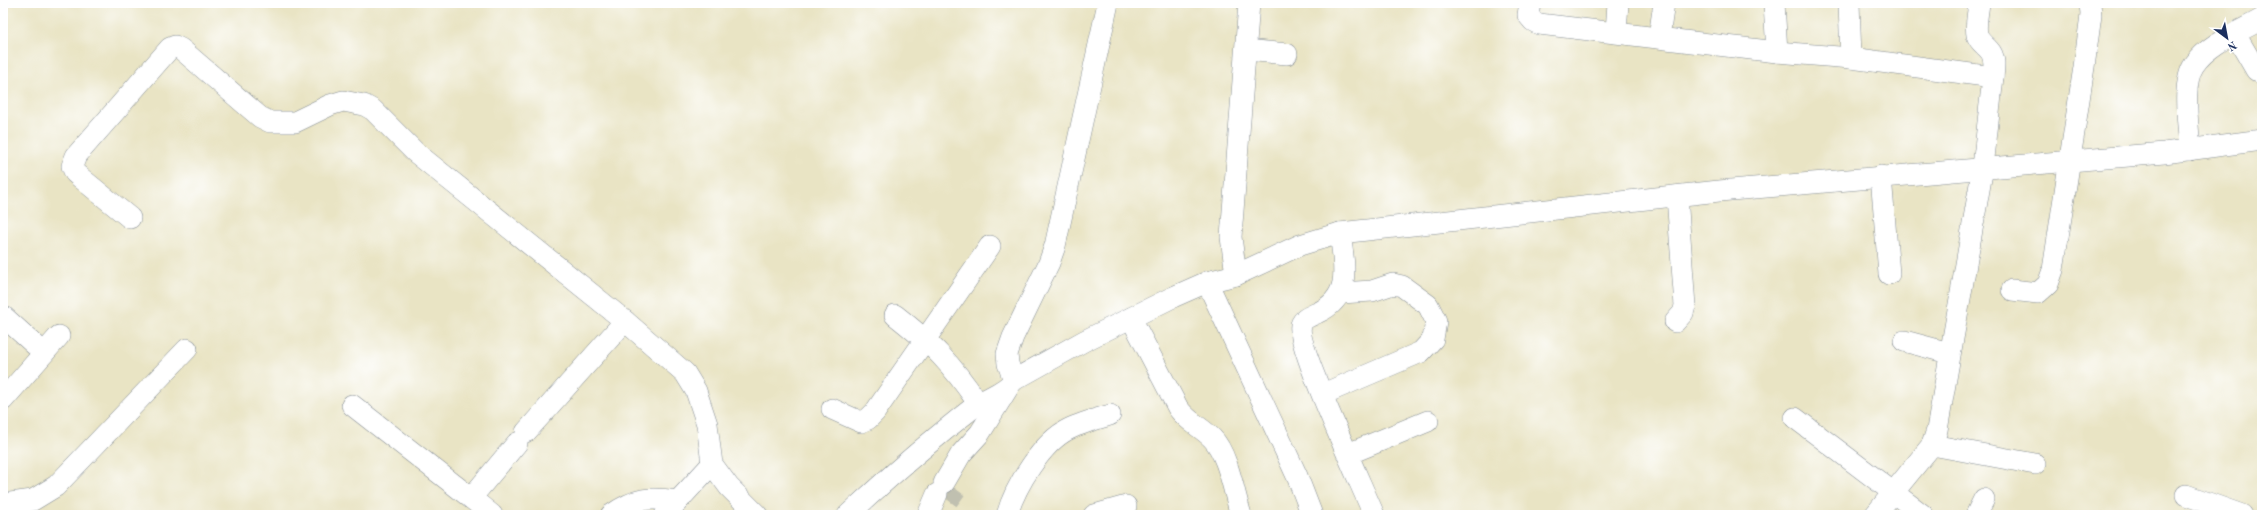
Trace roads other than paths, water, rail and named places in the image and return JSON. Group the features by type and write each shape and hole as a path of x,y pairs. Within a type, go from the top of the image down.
{"street":[{"path":"928,515 945,496 961,454 980,433 1012,383 1007,354 1013,337 1050,263 1055,246 1108,3"},
{"path":"1236,275 1231,237 1249,3"},
{"path":"1616,32 1618,3"},
{"path":"1659,37 1664,3"},
{"path":"1774,3 1777,52"},
{"path":"1849,3 1851,58"},
{"path":"1875,515 1894,494 1932,445 1937,430 1949,353 1983,167 1993,77 1994,62 1990,51 1982,44 1978,36 1977,17 1979,3"},
{"path":"2012,290 2038,293 2048,284 2053,270 2090,23 2090,3"},
{"path":"1529,9 1533,22 1539,24 1777,52 1851,58 1993,77"},
{"path":"2190,150 2187,89 2193,66 2213,46 2262,19"},
{"path":"2234,34 2256,70 2262,74"},
{"path":"130,218 81,178 72,166 76,156 168,50 173,47 178,47 260,117 270,122 295,122 323,108 343,101 364,105 373,110 415,152 677,364 691,380 707,424 712,464 729,487 757,515"},
{"path":"1246,50 1287,54"},
{"path":"848,515 899,467 978,403 1012,383 1131,318 1207,282 1236,275 1300,245 1340,233 1678,196 1881,176 2190,150 2262,140"},
{"path":"1881,176 1889,274"},
{"path":"1674,322 1683,313 1685,306 1678,196"},
{"path":"1340,233 1344,265 1341,293 1333,303 1304,320 1301,325 1300,336 1374,515"},
{"path":"832,409 861,422 868,419 875,412 990,246"},
{"path":"1207,282 1297,476 1312,515"},
{"path":"1323,394 1421,352 1433,339 1436,321 1428,305 1402,286 1393,284 1372,291 1341,293"},
{"path":"895,315 926,340 946,359 978,403"},
{"path":"3,316 44,353"},
{"path":"1131,318 1178,408 1186,418 1213,439 1220,449 1241,515"},
{"path":"471,498 624,321"},
{"path":"3,400 58,336"},
{"path":"1904,341 1949,353"},
{"path":"3,504 33,500 56,486 187,349"},
{"path":"352,405 492,515"},
{"path":"1007,515 1027,473 1054,438 1069,429 1110,415"},
{"path":"1796,418 1923,515"},
{"path":"1348,454 1428,421"},
{"path":"1932,445 2035,464"},
{"path":"611,515 622,507 645,498 672,508 712,464"},
{"path":"2186,495 2242,515"},
{"path":"1094,515 1126,506"}],"tunnel":[{"path":"948,500 956,489"}]}
